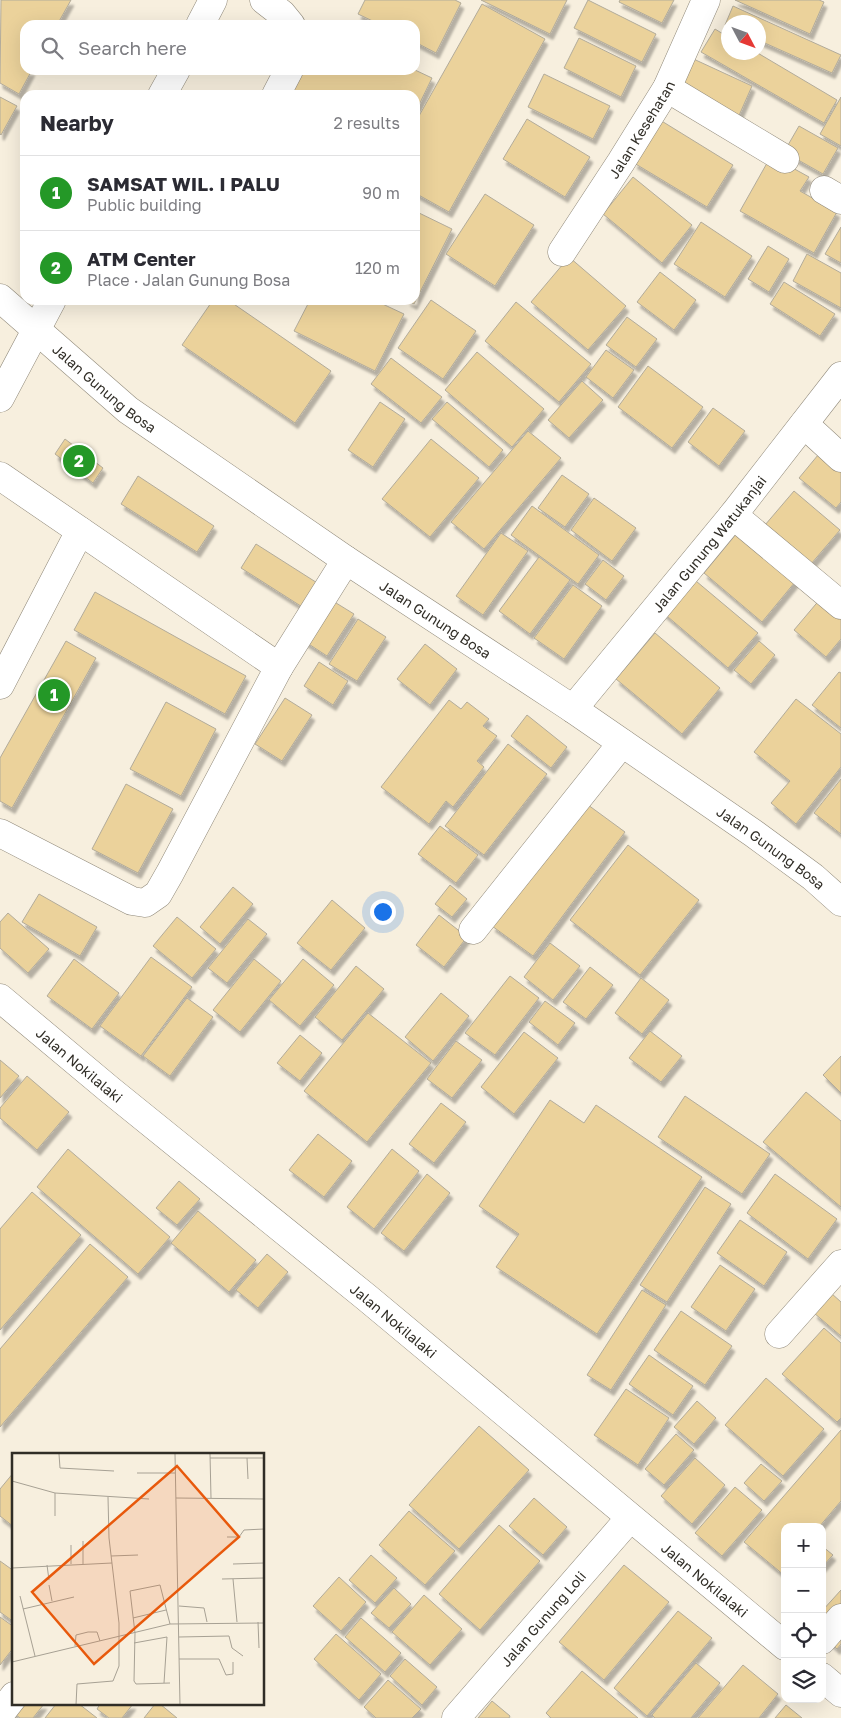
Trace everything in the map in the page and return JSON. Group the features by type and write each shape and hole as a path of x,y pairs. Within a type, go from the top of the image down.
{"street":[{"path":"203,20 213,0"},
{"path":"264,0 282,14 286,20"},
{"name":"Jalan Kesehatan","path":"562,252 622,162 667,88 706,0"},
{"path":"165,90 173,75"},
{"path":"279,90 286,75"},
{"path":"667,88 785,158"},
{"name":"Jalan Gunung Bosa","path":"0,298 128,410 346,560 573,709 753,833 813,878 841,902"},
{"path":"0,398 49,305"},
{"name":"Jalan Gunung Watukanjai","path":"573,709 733,515 841,376"},
{"path":"804,424 841,458"},
{"path":"0,476 279,667"},
{"path":"733,515 841,606"},
{"path":"0,685 80,530"},
{"path":"0,833 132,902 144,903 158,894 279,667 346,560"},
{"path":"473,930 622,743"},
{"name":"Jalan Nokilalaki","path":"0,998 366,1297 781,1643"},
{"path":"779,1334 841,1264"},
{"name":"Jalan Gunung Loli","path":"456,1718 630,1518"},
{"path":"826,1635 841,1618"},
{"path":"826,1680 841,1693"},
{"path":"0,1714 12,1699"}],"building":[{"path":"1,0 71,0 60,20 20,20 20,75 29,75 19,94 0,83"},
{"path":"365,0 455,0 461,3 436,53 420,45 420,20 371,20 358,14"},
{"path":"481,0 567,0 550,34"},
{"path":"588,0 656,34 642,62 574,28"},
{"path":"620,0 674,0 662,23 619,2"},
{"path":"735,0 819,0 824,2 810,34"},
{"path":"482,4 545,39 449,212 420,196 420,114"},
{"path":"733,6 753,15 729,15"},
{"path":"766,21 841,55 832,73 766,44"},
{"path":"715,29 721,33 721,60 766,60 766,58 837,100 824,123 701,52"},
{"path":"579,38 636,66 621,97 564,68"},
{"path":"687,56 752,86 737,120 671,90"},
{"path":"420,72 432,78 420,103 420,90 289,90 293,75 420,75"},
{"path":"544,74 610,106 593,139 528,107"},
{"path":"0,97 17,106 1,135 0,134"},
{"path":"841,97 841,146 820,134"},
{"path":"527,119 590,157 565,197 503,159"},
{"path":"660,120 733,165 707,207 634,163"},
{"path":"799,126 838,148 823,174 784,152"},
{"path":"771,156 809,177 800,191 837,212 814,253 740,211"},
{"path":"633,177 692,225 662,263 603,214"},
{"path":"485,194 534,225 495,286 446,254"},
{"path":"420,213 452,229 420,292"},
{"path":"701,222 752,256 725,297 674,264"},
{"path":"841,227 841,263 825,254"},
{"path":"768,246 789,259 769,292 748,279"},
{"path":"807,254 841,273 841,308 793,281"},
{"path":"569,257 626,306 588,350 531,302"},
{"path":"660,272 696,300 674,330 637,302"},
{"path":"784,282 835,314 820,336 770,304"},
{"path":"431,300 476,331 443,379 398,348"},
{"path":"516,302 591,364 559,402 485,341"},
{"path":"210,305 235,305 331,371 295,423 182,345"},
{"path":"307,305 385,305 404,314 375,371 294,331"},
{"path":"627,317 657,339 636,367 606,345"},
{"path":"606,350 634,370 613,398 586,377"},
{"path":"477,352 544,409 512,447 445,390"},
{"path":"391,358 442,397 421,423 371,384"},
{"path":"648,366 703,407 672,448 618,407"},
{"path":"582,381 603,400 569,438 548,420"},
{"path":"380,402 405,419 373,467 348,450"},
{"path":"447,402 503,450 489,467 432,419"},
{"path":"713,408 745,431 719,466 688,442"},
{"path":"528,431 561,458 484,549 451,522"},
{"path":"65,439 103,468 93,483 55,454"},
{"path":"431,439 479,478 430,537 382,499"},
{"path":"823,449 841,464 841,502 836,508 799,478"},
{"path":"562,475 589,494 565,527 538,508"},
{"path":"138,476 214,526 197,552 121,504"},
{"path":"794,491 840,530 811,564 765,525"},
{"path":"594,498 636,528 612,561 571,530"},
{"path":"532,506 599,555 578,584 511,535"},
{"path":"742,527 800,576 762,622 704,573"},
{"path":"501,533 528,551 483,615 456,596"},
{"path":"256,544 322,586 307,610 241,568"},
{"path":"539,557 570,580 530,634 499,611"},
{"path":"603,560 624,576 606,600 585,584"},
{"path":"690,576 758,633 728,668 661,611"},
{"path":"573,585 602,606 564,659 534,638"},
{"path":"95,592 246,676 225,714 74,630"},
{"path":"328,598 354,614 327,656 301,639"},
{"path":"821,598 841,614 841,639 826,657 794,630"},
{"path":"358,619 386,637 357,681 329,664"},
{"path":"655,633 720,688 682,734 616,679"},
{"path":"66,641 96,658 12,808 0,801 0,758"},
{"path":"759,641 775,655 751,684 734,670"},
{"path":"425,644 457,669 430,705 397,679"},
{"path":"319,662 348,681 333,705 304,686"},
{"path":"839,672 841,673 841,728 812,705"},
{"path":"285,698 312,715 282,761 255,744"},
{"path":"796,699 841,734 841,767 796,824 771,803 790,781 754,752"},
{"path":"449,700 461,709 467,702 489,719 483,726 497,736 477,761 484,767 453,807 446,801 429,824 381,787"},
{"path":"166,702 216,729 181,796 130,769"},
{"path":"527,715 567,747 551,768 511,736"},
{"path":"508,744 547,774 484,855 445,826"},
{"path":"841,779 841,834 814,813"},
{"path":"126,784 173,809 138,873 92,849"},
{"path":"584,802 625,832 533,956 492,926"},
{"path":"440,826 478,855 456,883 418,854"},
{"path":"628,845 699,900 640,975 570,920"},
{"path":"450,885 467,899 452,917 435,904"},
{"path":"233,887 253,904 220,944 200,927"},
{"path":"39,894 97,927 80,956 22,922"},
{"path":"332,900 365,928 331,970 297,943"},
{"path":"8,913 49,949 28,973 0,948 0,922"},
{"path":"439,915 467,937 444,967 416,945"},
{"path":"177,917 216,949 192,978 153,946"},
{"path":"248,919 267,934 227,983 208,968"},
{"path":"550,943 580,966 553,1000 524,977"},
{"path":"151,957 192,987 141,1056 100,1026"},
{"path":"74,959 119,993 92,1029 47,996"},
{"path":"254,959 281,981 240,1032 213,1010"},
{"path":"303,959 334,985 300,1026 269,1000"},
{"path":"356,966 384,989 342,1040 315,1017"},
{"path":"590,967 613,985 586,1019 563,1002"},
{"path":"510,976 539,998 495,1055 465,1033"},
{"path":"641,978 669,1000 642,1034 615,1013"},
{"path":"441,993 469,1016 433,1061 405,1037"},
{"path":"187,998 213,1017 170,1076 143,1056"},
{"path":"545,1001 575,1023 558,1045 529,1022"},
{"path":"368,1013 431,1063 367,1142 304,1091"},
{"path":"650,1031 682,1056 661,1082 629,1058"},
{"path":"524,1032 558,1058 514,1114 481,1087"},
{"path":"300,1035 322,1053 300,1081 277,1063"},
{"path":"456,1041 482,1060 452,1098 427,1079"},
{"path":"841,1056 841,1093 823,1075"},
{"path":"0,1060 19,1076 0,1098"},
{"path":"27,1076 69,1112 37,1150 0,1118 0,1108"},
{"path":"806,1092 841,1121 841,1207 763,1142"},
{"path":"685,1096 770,1154 742,1194 658,1137"},
{"path":"550,1100 584,1123 596,1105 702,1177 597,1334 496,1267 519,1234 479,1206"},
{"path":"441,1103 466,1122 434,1163 409,1144"},
{"path":"318,1134 352,1161 324,1197 289,1170"},
{"path":"68,1149 170,1237 138,1274 37,1187"},
{"path":"392,1149 419,1171 374,1229 347,1207"},
{"path":"427,1174 450,1193 404,1251 381,1233"},
{"path":"775,1174 837,1219 808,1259 747,1213"},
{"path":"179,1181 200,1199 177,1225 156,1208"},
{"path":"705,1187 731,1204 667,1302 640,1285"},
{"path":"32,1192 81,1235 0,1330 0,1229"},
{"path":"198,1211 256,1260 229,1292 171,1243"},
{"path":"740,1220 787,1252 764,1286 717,1253"},
{"path":"90,1244 128,1277 0,1427 0,1349"},
{"path":"267,1254 288,1272 258,1308 236,1290"},
{"path":"720,1265 755,1289 726,1331 691,1307"},
{"path":"642,1290 666,1305 611,1390 587,1375"},
{"path":"831,1293 841,1302 841,1336 814,1313"},
{"path":"681,1311 732,1346 705,1385 654,1350"},
{"path":"824,1328 841,1343 841,1418 837,1422 782,1374"},
{"path":"649,1355 693,1386 673,1415 629,1384"},
{"path":"766,1378 824,1429 783,1476 725,1425"},
{"path":"626,1389 669,1418 638,1465 594,1435"},
{"path":"697,1401 716,1418 694,1444 674,1427"},
{"path":"479,1426 529,1470 459,1549 409,1505"},
{"path":"841,1430 841,1501 822,1523 781,1523 781,1573 744,1542"},
{"path":"676,1434 694,1450 664,1485 645,1469"},
{"path":"695,1458 725,1485 692,1524 661,1496"},
{"path":"761,1464 782,1481 764,1501 744,1483"},
{"path":"12,1474 12,1525 0,1516 0,1489"},
{"path":"735,1487 762,1510 722,1556 695,1533"},
{"path":"534,1498 567,1527 543,1555 509,1526"},
{"path":"409,1511 455,1551 425,1585 379,1545"},
{"path":"499,1525 540,1561 480,1630 439,1594"},
{"path":"826,1549 833,1555 826,1563"},
{"path":"371,1555 397,1578 375,1603 349,1580"},
{"path":"0,1561 12,1570 12,1621 0,1612"},
{"path":"624,1565 669,1602 604,1680 559,1642"},
{"path":"339,1577 366,1602 341,1631 313,1606"},
{"path":"394,1588 411,1604 389,1628 371,1613"},
{"path":"841,1590 841,1644 837,1649 826,1639 826,1607"},
{"path":"424,1595 462,1629 430,1665 392,1632"},
{"path":"678,1611 712,1638 647,1716 614,1688"},
{"path":"0,1617 12,1626 12,1650 0,1665"},
{"path":"361,1618 401,1653 385,1672 345,1637"},
{"path":"336,1634 381,1674 359,1700 314,1659"},
{"path":"405,1659 437,1687 422,1705 390,1676"},
{"path":"696,1663 720,1683 691,1718 655,1718 652,1715"},
{"path":"743,1665 778,1694 759,1718 698,1718"},
{"path":"582,1671 638,1718 551,1718 546,1713"},
{"path":"388,1680 421,1709 412,1718 376,1718 364,1707"},
{"path":"492,1701 510,1716 509,1718 478,1718"},
{"path":"12,1705 42,1706 33,1718 20,1718 7,1708"},
{"path":"786,1705 802,1718 775,1718"},
{"path":"54,1706 82,1706 97,1718 45,1718"},
{"path":"99,1706 131,1706 122,1718 109,1718 97,1709"},
{"path":"153,1706 162,1706 177,1718 144,1718"}],"place":[{"name":"ATM Center","path":"79,461"},
{"name":"SAMSAT WIL. I PALU","path":"54,695"}]}
